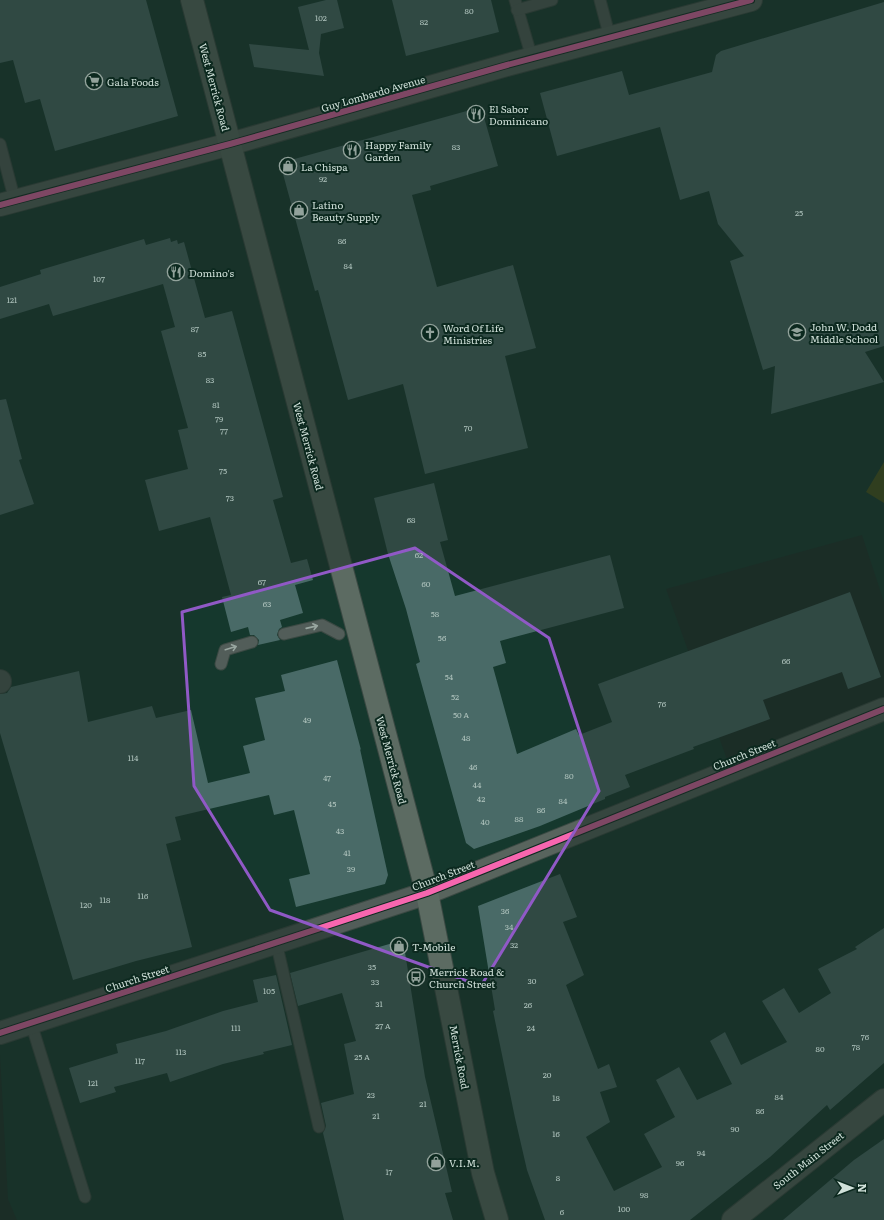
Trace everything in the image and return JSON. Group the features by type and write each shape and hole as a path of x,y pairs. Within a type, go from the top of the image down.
{"main road":[{"name":"West Merrick Road","path":"192,0 427,893"},
{"name":"Merrick Road","path":"427,893 483,1173 497,1220"}],"street":[{"name":"Guy Lombardo Avenue","path":"8,203 230,144 532,58 751,0"},
{"name":"Church Street","path":"0,1033 427,893 884,709"},
{"name":"South Main Street","path":"733,1220 884,1100"}],"lane":[{"path":"532,58 516,5 552,0"},
{"path":"600,0 610,38"},
{"path":"0,144 8,203"},
{"path":"284,634 322,625 339,634"},
{"path":"221,664 225,650 252,642"},
{"path":"276,942 319,1127"},
{"path":"31,1023 85,1196"}],"highlighted area":[{"path":"415,548 549,638 599,791 481,986 270,910 194,786 182,612"}],"shaded area":[{"path":"0,0 884,0 884,602 862,535 666,589 734,779 884,698 884,1220 17,1220 8,1199 0,1055"}],"green space":[{"path":"884,462 884,503 866,492"}],"building":[{"name":"Gala Foods","path":"0,0 146,0 178,116 55,151 40,99 25,103 13,60 0,63"},
{"path":"326,0 337,0 344,28 321,34 319,53 324,76 254,67 249,44 309,50 298,7"},
{"path":"392,0 491,0 499,32 406,56"},
{"name":"John W. Dodd Middle School","path":"884,2 884,346 865,352 884,382 771,414 775,366 763,370 730,261 744,256 718,224 709,191 680,200 660,127 557,156 540,93 622,71 629,95 712,72 716,55 721,51"},
{"path":"481,107 498,166 430,186 431,190 412,195 437,287 513,265 536,348 505,356 528,448 425,474 403,384 348,400 318,290 315,291 280,163"},
{"path":"170,238 171,242 177,240 178,244 184,242 205,318 232,311 283,497 273,500 291,563 307,559 313,580 295,585 303,613 280,620 282,627 279,629 277,635 280,640 258,645 259,640 254,635 250,635 248,627 231,632 222,597 231,595 210,517 159,531 145,480 188,469 178,430 188,428 161,331 175,327 163,284 53,316 49,304 0,319 0,287 41,274 40,270 144,239 146,245"},
{"path":"6,399 22,459 19,460 34,504 0,515 0,400"},
{"path":"434,483 448,540 440,542 455,596 610,555 624,608 500,641 506,663 493,667 517,754 576,729 579,735 612,722 598,684 850,592 881,677 848,689 842,672 763,700 770,719 693,747 694,749 625,775 630,787 540,826 474,849 466,843 416,664 420,662 406,609 388,554 374,498"},
{"path":"337,660 361,750 360,749 388,875 385,884 296,907 289,879 310,874 294,810 274,815 269,795 175,817 181,840 166,844 192,947 136,961 73,980 0,733 0,694 7,693 11,687 79,671 88,722 152,706 156,718 191,710 208,783 250,773 243,746 265,740 255,698 285,691 281,675"},
{"path":"560,874 577,917 563,922 584,975 566,985 598,1069 609,1064 617,1087 600,1092 610,1122 586,1137 614,1191 662,1167 644,1134 675,1117 656,1080 679,1067 697,1100 732,1084 710,1041 725,1032 741,1065 787,1042 762,1001 784,988 799,1013 831,993 818,969 857,949 855,947 884,928 884,1063 830,1110 827,1105 770,1157 690,1220 545,1220 527,1170 515,1118 493,1011 495,1010 478,906"},
{"path":"403,940 425,1077 452,1192 445,1193 453,1220 344,1220 323,1133 326,1126 321,1103 354,1094 344,1044 356,1041 342,993 298,1006 290,973"},
{"path":"276,975 292,1045 263,1052 264,1054 223,1064 170,1082 167,1073 114,1087 116,1092 80,1103 69,1068 118,1053 116,1044 166,1031 223,1011 258,1002 253,980"},
{"path":"884,1139 884,1220 783,1220 854,1160"}],"cycle path":[{"path":"0,205 230,144 507,65 751,0"},
{"path":"0,1033 427,893 884,709"}],"place":[{"name":"Gala Foods","path":"94,81"},
{"name":"El Sabor Dominicano","path":"476,114"},
{"name":"Happy Family Garden","path":"352,150"},
{"name":"La Chispa","path":"288,166"},
{"name":"Latino Beauty Supply","path":"299,210"},
{"name":"Domino's","path":"176,272"},
{"name":"John W. Dodd Middle School","path":"797,332"},
{"name":"Word Of Life Ministries","path":"430,333"},
{"name":"T-Mobile","path":"399,946"},
{"name":"Merrick Road & Church Street","path":"416,977"},
{"name":"V.I.M.","path":"436,1162"}]}
